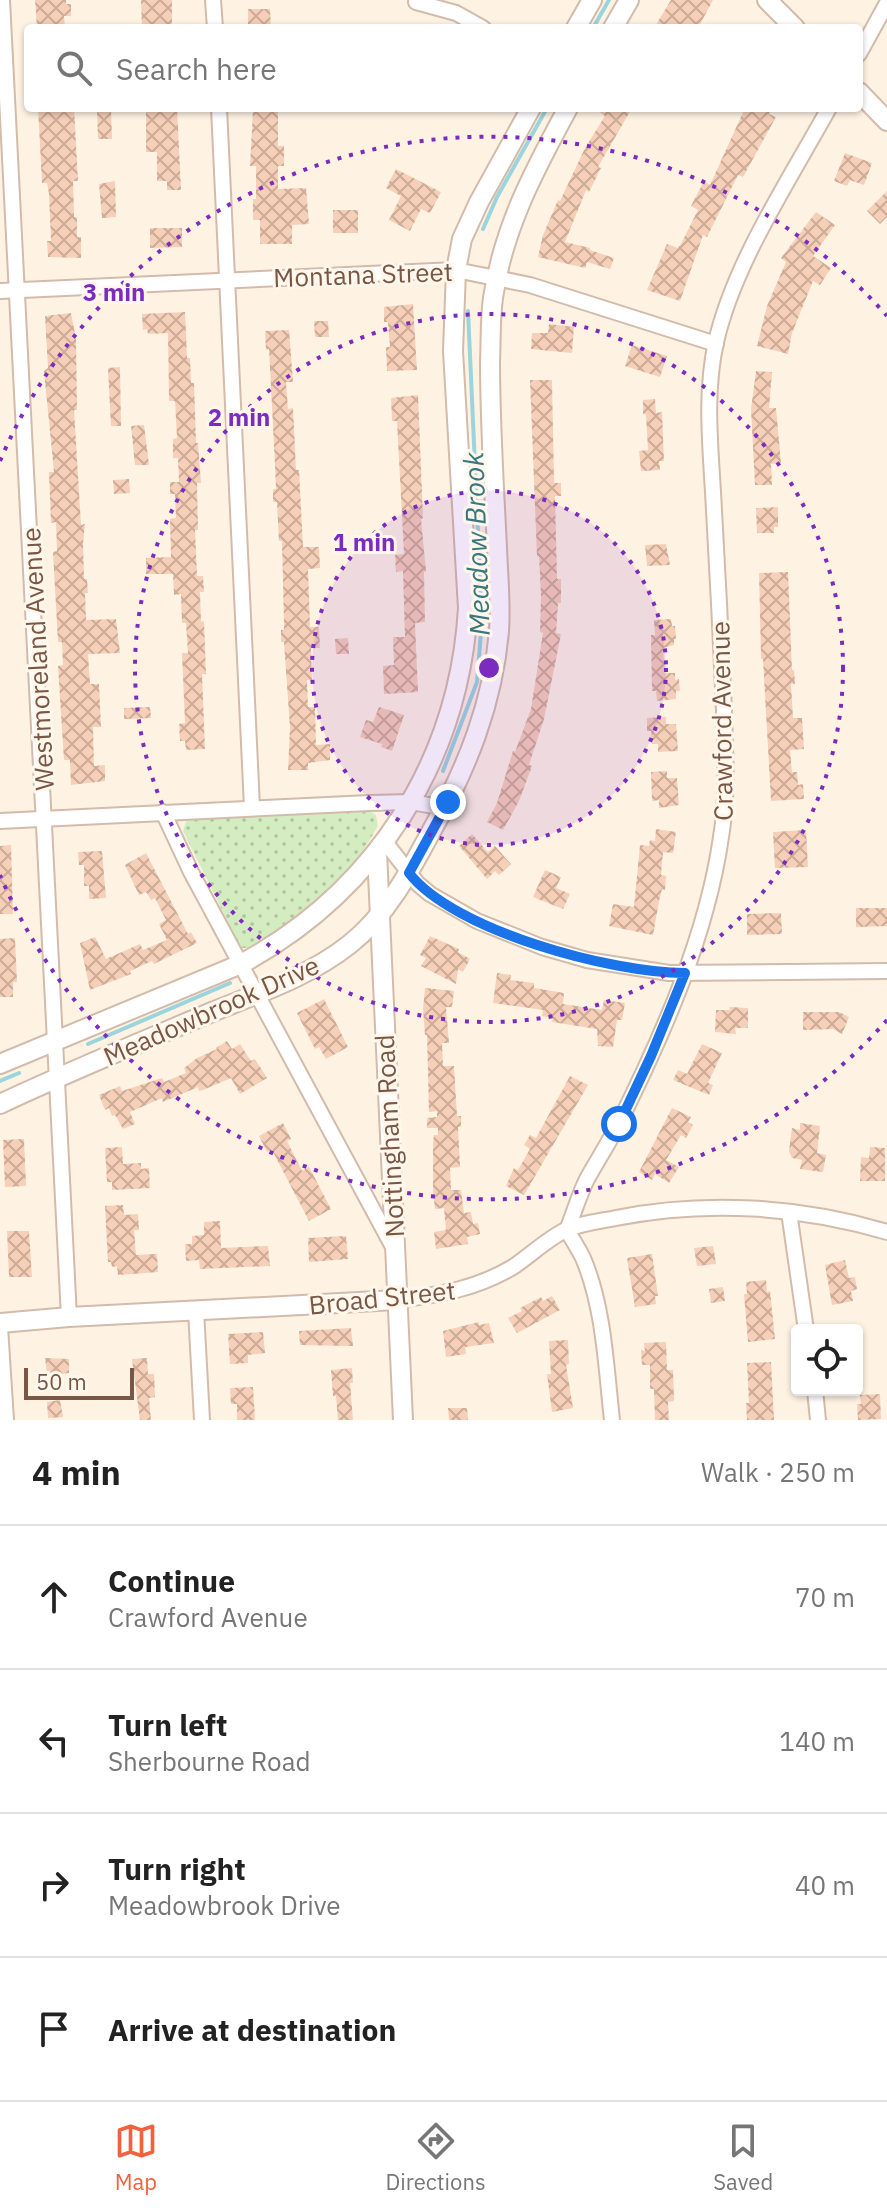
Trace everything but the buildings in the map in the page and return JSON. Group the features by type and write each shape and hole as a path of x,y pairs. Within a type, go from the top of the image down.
{"street":[{"name":"Westmoreland Avenue","path":"2,0 69,1317"},
{"path":"213,0 215,24"},
{"path":"578,24 592,0"},
{"path":"615,24 629,0"},
{"path":"767,0 791,24"},
{"path":"416,2 456,13 476,24"},
{"path":"863,47 887,3"},
{"path":"863,96 887,121"},
{"path":"219,112 252,807"},
{"name":"Meadowbrook Drive","path":"0,1064 241,964 273,946 317,915 381,847 411,802 449,719 466,650 468,608 453,351 456,270 462,239 479,202 529,112"},
{"name":"Meadowbrook Drive","path":"0,1104 297,976 347,947 381,912 409,873 445,808 479,731 490,688 499,632 490,399 491,327 496,276 523,192 566,112"},
{"name":"Crawford Avenue","path":"567,1230 586,1181 619,1124 651,1056 685,973 708,898 721,837 726,783 722,648 709,428 711,370 731,294 764,225 827,112"},
{"name":"Montana Street","path":"0,291 456,270 530,285 716,344"},
{"path":"0,821 411,802 445,808"},
{"path":"163,812 191,872 394,1248"},
{"path":"381,847 430,894 477,921 542,947 624,967 685,973 887,971"},
{"name":"Nottingham Road","path":"381,847 381,912 403,1420"},
{"name":"Broad Street","path":"0,1325 69,1317 444,1295 484,1283 567,1230 660,1211 712,1207 789,1212 887,1232"},
{"path":"789,1212 805,1324"},
{"path":"567,1230 591,1282 602,1335 612,1420"},
{"path":"196,1311 202,1420"},
{"path":"0,1325 6,1420"},
{"path":"816,1396 818,1420"}],"green space":[{"path":"366,809 376,815 378,826 355,864 325,898 251,948 241,948 183,831 186,821 192,817"}],"waterway":[{"name":"Meadow Brook","path":"595,24 609,0"},
{"name":"Meadow Brook","path":"483,229 497,197 545,112"},
{"name":"Meadow Brook","path":"443,771 477,682 482,620 468,311"},
{"name":"Meadow Brook","path":"88,1044 230,983"},
{"name":"Meadow Brook","path":"0,1081 19,1073"}],"route":[{"path":"448,802 409,873 430,894 477,921 542,947 624,967 685,973 619,1124"}]}
